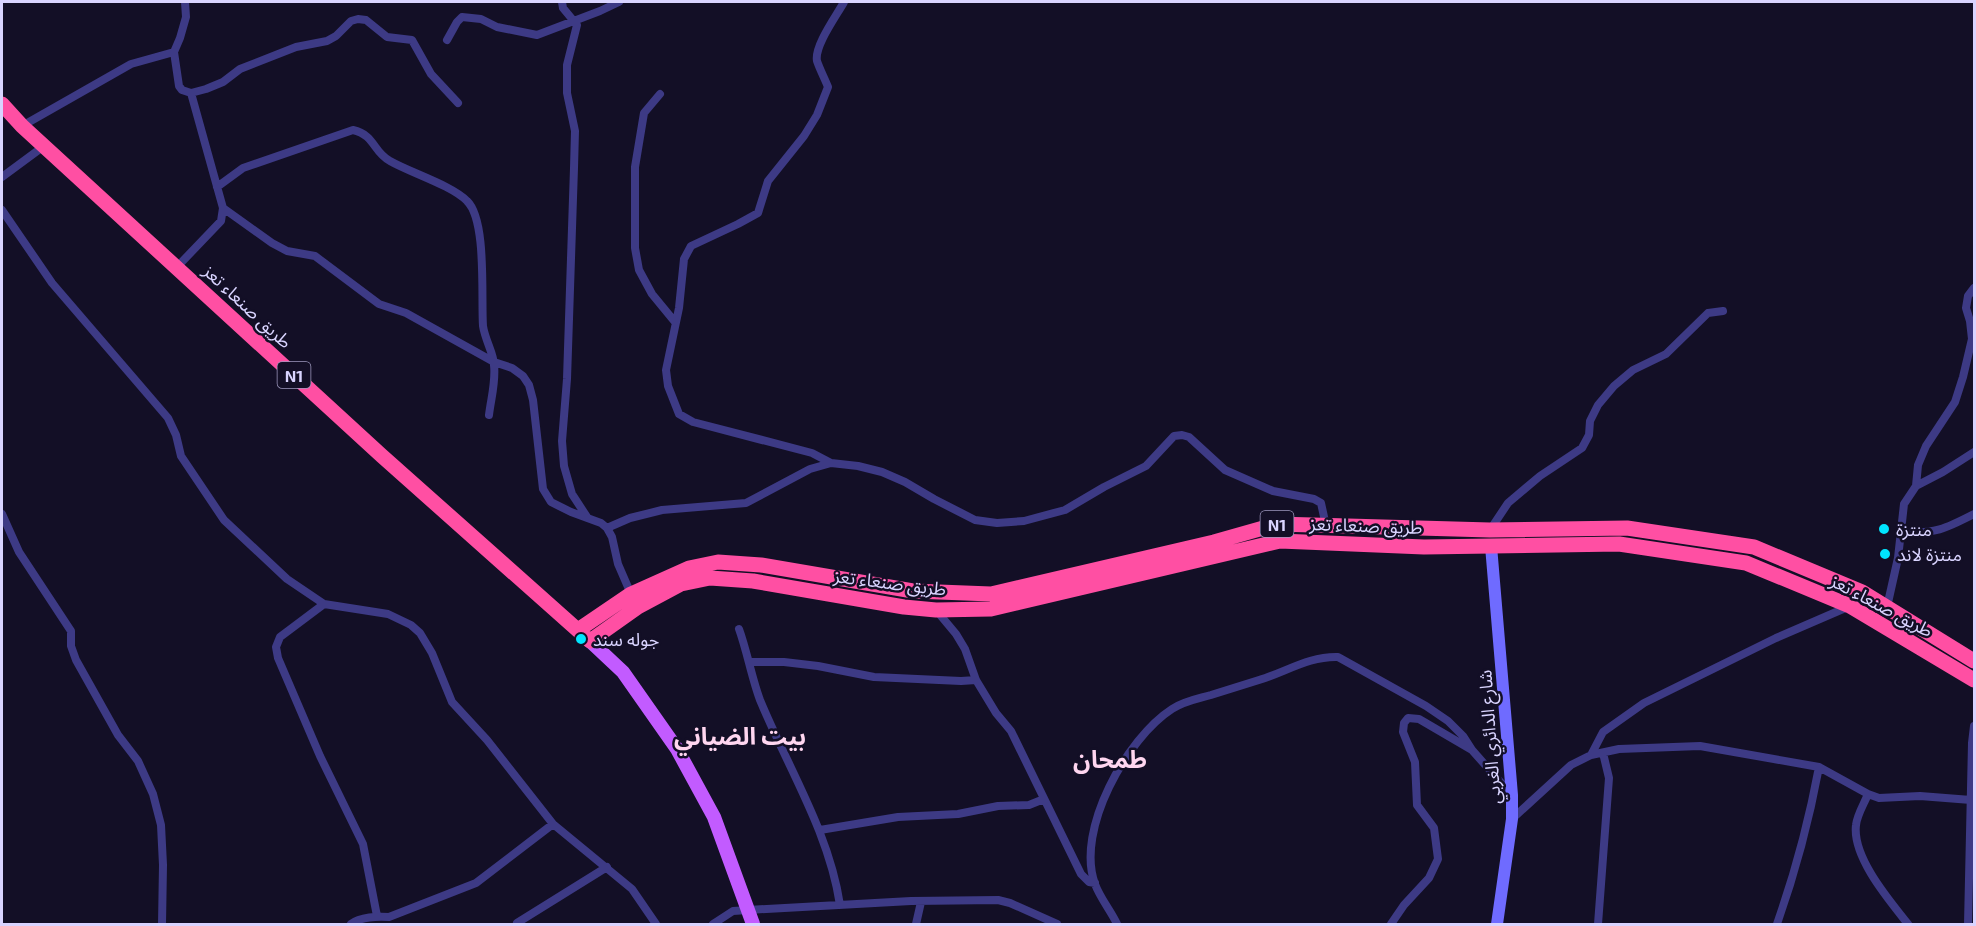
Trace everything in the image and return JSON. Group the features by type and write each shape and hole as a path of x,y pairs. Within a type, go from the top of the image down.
{"highway":[{"name":"طريق صنعاء تعز","path":"2,104 22,126 382,456 590,641 638,607 681,584 710,578 753,581 904,607 936,610 991,609 1280,542 1424,547 1618,544 1746,563 1850,606 1974,680"},
{"name":"طريق صنعاء تعز","path":"578,630 631,594 690,568 718,562 761,565 938,593 991,594 1214,542 1277,524 1490,530 1627,528 1754,547 1862,592 1974,661"},
{"path":"936,610 938,593"}],"main road":[{"path":"590,641 623,672 677,749 714,817 753,924"}],"street":[{"path":"185,2 186,17 174,52 179,86 182,90 191,93 223,82 240,69 286,51 327,41 336,36 351,21 358,19 366,20 387,37 412,40 431,74 459,103"},
{"path":"561,2 563,8 578,25 567,65 567,93 574,131 574,168 568,356 562,441 564,465 572,494 587,517"},
{"path":"447,40 462,17 481,19 497,27 537,35 619,2"},
{"path":"844,2 825,34 817,53 817,60 828,87 817,115 804,136 768,181 758,213 692,246 684,259 679,308 666,370 668,386 679,414 693,422 812,453 831,463 882,472 975,520 997,523 1024,521 1065,510 1146,466 1174,436 1182,435 1189,437 1225,470 1251,483 1273,491 1314,499 1321,503 1326,526"},
{"path":"22,126 131,64 174,52"},
{"path":"177,267 221,221 223,208 191,93"},
{"path":"660,94 644,113 635,167 635,248 639,270 652,294 675,322"},
{"path":"217,187 243,168 353,130 363,132 382,157 468,201 476,215 480,244 484,327 487,346 494,362 495,381 489,415"},
{"path":"2,177 44,146"},
{"path":"223,208 287,251 315,256 379,304 406,313 494,362 512,368 523,376 529,385 536,422 543,489 551,502 607,528 612,537 618,564 631,594"},
{"path":"2,210 52,283 168,418 176,435 181,456 224,520 287,579 324,604 388,614 411,625 420,633 432,653 452,702 487,740 553,824 632,889 656,924"},
{"path":"1887,607 1902,532 1904,504 1916,486 1918,465 1926,446 1955,402 1963,378 1972,339 1966,308 1968,296 1974,288"},
{"path":"1491,546 1490,530 1508,503 1540,476 1582,448 1589,435 1590,421 1598,405 1614,386 1633,370 1666,354 1707,313 1724,310"},
{"path":"1916,486 1974,452"},
{"path":"607,528 630,518 662,510 746,503 810,469 831,463"},
{"path":"2,514 19,552 71,631 71,646 76,660 118,735 138,761 153,794 161,825 162,924"},
{"path":"1902,532 1927,533 1944,530 1974,514"},
{"name":"شارع الدائري الغربي","path":"1491,546 1512,795 1512,819 1497,924"},
{"path":"1591,755 1603,732 1644,703 1776,638 1850,606 1862,592"},
{"path":"324,604 280,637 276,647 278,658 320,756 363,844 376,916"},
{"path":"936,610 952,628 965,649 976,680 996,713 1011,731 1082,874 1089,882 1095,883"},
{"path":"739,629 759,696 820,830 836,878 840,905"},
{"path":"1117,924 1095,883 1092,858 1093,830 1103,798 1114,776 1137,741 1152,724 1172,709 1189,701 1270,677 1323,656 1338,657 1441,716 1463,736 1472,750 1512,795"},
{"path":"750,662 806,664 874,677 976,680"},
{"path":"1391,924 1404,905 1429,878 1438,859 1434,828 1417,805 1416,770 1403,732 1404,723 1408,718 1419,719 1472,750"},
{"path":"1968,924 1974,726"},
{"path":"1512,819 1571,765 1591,755 1619,749 1700,746 1819,767 1879,798 1920,796 1971,800"},
{"path":"1598,924 1609,778 1603,753"},
{"path":"1777,924 1793,879 1807,828 1819,767"},
{"path":"1868,794 1856,823 1856,842 1867,866 1908,924"},
{"path":"820,830 906,816 958,814 998,806 1029,805 1044,799"},
{"path":"351,924 376,916 389,916 476,883 553,824"},
{"path":"516,923 607,867"},
{"path":"713,924 733,911 998,900 1010,903 1034,920 1057,924"},
{"path":"916,924 921,902"}],"place":[{"name":"منتزة","path":"1884,529"},
{"name":"منتزة لاند","path":"1885,554"},
{"name":"جوله سند","path":"581,639"}],"district":[{"name":"بيت الضياني","path":"740,735"},
{"name":"طمحان","path":"1110,758"}]}
